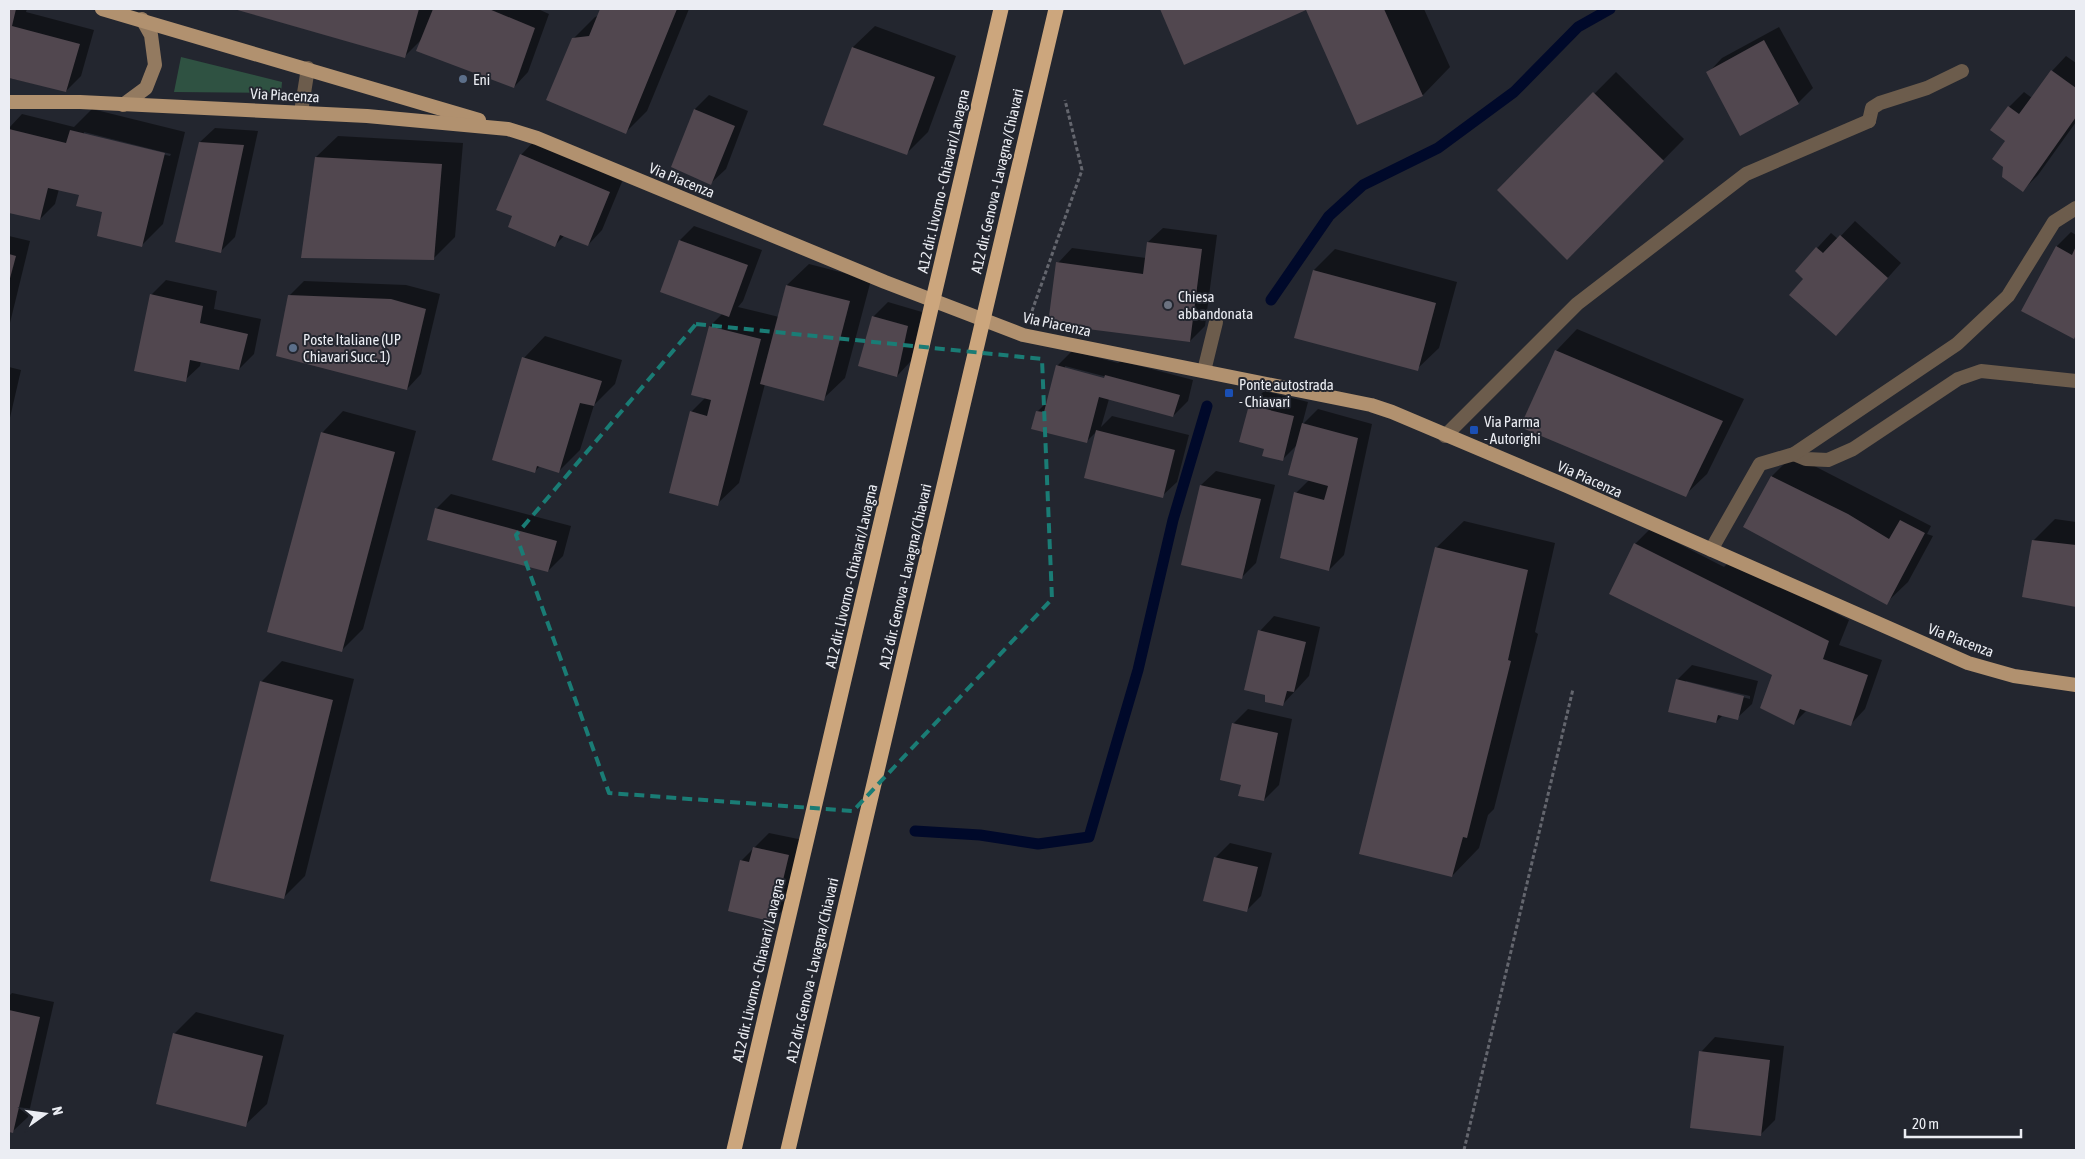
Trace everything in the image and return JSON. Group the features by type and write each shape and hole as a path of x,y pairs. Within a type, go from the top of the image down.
{"highway":[{"name":"A12 dir. Livorno - Chiavari/Lavagna","path":"734,1150 1001,9"},
{"name":"A12 dir. Genova - Lavagna/Chiavari","path":"788,1150 1056,9"}],"main road":[{"path":"102,9 308,68 508,129"},
{"path":"123,105 146,88 155,65 151,34 142,19"},
{"name":"Via Piacenza","path":"9,102 301,112 508,129 546,142 885,282 1023,335 1371,405 1392,412 1567,486 1968,663 2014,676 2076,685"}],"street":[{"path":"301,112 308,68"},
{"path":"1445,436 1577,304 1746,174 1869,121 1872,108 1880,102 1926,88 1962,71"},
{"path":"1711,550 1760,464 1794,454 1970,333 2008,296 2054,222 2076,208"},
{"path":"1204,371 1216,322"},
{"path":"1794,454 1806,459 1828,460 1853,449 1958,379 1980,371 2076,381"}],"path":[{"path":"1023,335 1082,170 1064,96"},
{"path":"1464,1150 1573,689"}],"highlighted area":[{"path":"696,324 1042,359 1052,599 853,811 609,793 516,535"}],"green space":[{"path":"181,57 282,82 281,93 174,92"}],"building":[{"path":"9,9 16,9 12,26 80,44 66,92 9,78"},
{"path":"234,9 419,9 405,58"},
{"path":"433,9 489,9 535,28 514,88 416,51"},
{"path":"600,9 677,9 626,134 546,100 572,38 589,36"},
{"path":"1160,9 1384,9 1423,96 1357,125 1306,10 1184,65"},
{"path":"1764,40 1799,104 1740,136 1706,72"},
{"path":"852,47 935,77 907,155 823,125"},
{"path":"2051,70 2076,88 2076,117 2023,192 2002,177 2003,167 1992,159 2005,141 1990,130 2008,106 2019,114"},
{"path":"1593,92 1664,161 1567,260 1497,190"},
{"path":"694,109 735,126 711,185 671,167"},
{"path":"9,129 66,143 70,130 165,153 142,247 97,236 102,212 76,206 79,195 48,188 40,220 9,213"},
{"path":"199,142 244,145 221,253 175,242"},
{"path":"520,154 610,192 588,246 560,235 555,247 508,227 512,216 496,210"},
{"path":"315,157 442,164 434,260 301,258"},
{"path":"1840,235 1888,278 1836,336 1789,295 1803,279 1795,271 1816,247 1823,253"},
{"path":"679,240 748,265 729,317 660,292"},
{"path":"1147,242 1202,249 1190,342 1048,324 1056,262 1143,274"},
{"path":"2056,246 2072,255 2076,246 2076,335 2074,339 2021,311"},
{"path":"9,254 16,256 9,282"},
{"path":"1313,270 1436,303 1418,371 1294,338"},
{"path":"786,285 850,301 824,401 760,384"},
{"path":"150,294 203,306 200,323 248,334 239,370 190,360 186,382 134,371"},
{"path":"288,295 391,299 426,309 407,390 276,356"},
{"path":"872,316 908,326 897,377 858,366"},
{"path":"709,326 761,339 718,506 669,493 690,411 707,416 711,400 691,395"},
{"path":"1555,350 1723,421 1686,497 1520,427"},
{"path":"522,357 602,381 594,406 580,403 559,473 537,466 535,473 492,460"},
{"path":"1056,365 1104,378 1105,375 1180,395 1173,417 1099,397 1087,443 1031,429 1036,411 1044,412"},
{"path":"1249,405 1294,416 1283,461 1262,456 1264,449 1239,442"},
{"path":"1302,423 1358,438 1329,571 1280,558 1294,492 1324,500 1328,486 1288,475"},
{"path":"1096,430 1175,450 1163,498 1084,478"},
{"path":"321,432 395,452 342,652 267,632"},
{"path":"1771,476 1848,514 1889,539 1900,520 1925,533 1887,605 1743,527"},
{"path":"1200,485 1261,499 1242,579 1181,565"},
{"path":"435,508 557,541 548,572 427,540"},
{"path":"2032,540 2076,545 2076,607 2022,597"},
{"path":"1634,543 1829,641 1823,659 1868,675 1851,726 1800,709 1794,725 1760,708 1772,675 1609,594"},
{"path":"1435,547 1528,570 1508,660 1511,661 1467,838 1463,837 1452,877 1359,854"},
{"path":"1258,630 1306,642 1294,692 1287,691 1283,706 1265,702 1265,695 1244,690"},
{"path":"1676,679 1744,696 1738,720 1718,715 1716,723 1668,712"},
{"path":"260,681 333,700 284,899 210,881"},
{"path":"1232,723 1278,733 1264,801 1238,796 1241,785 1220,780"},
{"path":"753,847 789,855 773,922 728,911 740,860 749,862"},
{"path":"1214,857 1258,867 1247,912 1203,901"},
{"path":"9,1010 40,1017 13,1133 9,1132"},
{"path":"173,1033 263,1056 246,1127 156,1104"},
{"path":"1699,1051 1770,1060 1761,1136 1690,1128"}],"waterway":[{"path":"1271,300 1329,216 1363,185 1438,148 1514,92 1578,27 1610,9"},
{"path":"915,831 980,835 1038,844 1089,837 1138,670 1173,520 1207,406"}],"place":[{"name":"Eni","path":"463,79"},
{"name":"Chiesa abbandonata","path":"1168,305"},
{"name":"Poste Italiane (UP Chiavari Succ. 1)","path":"293,348"},
{"name":"Ponte autostrada - Chiavari","path":"1229,393"},
{"name":"Via Parma - Autorighi","path":"1474,430"}]}
